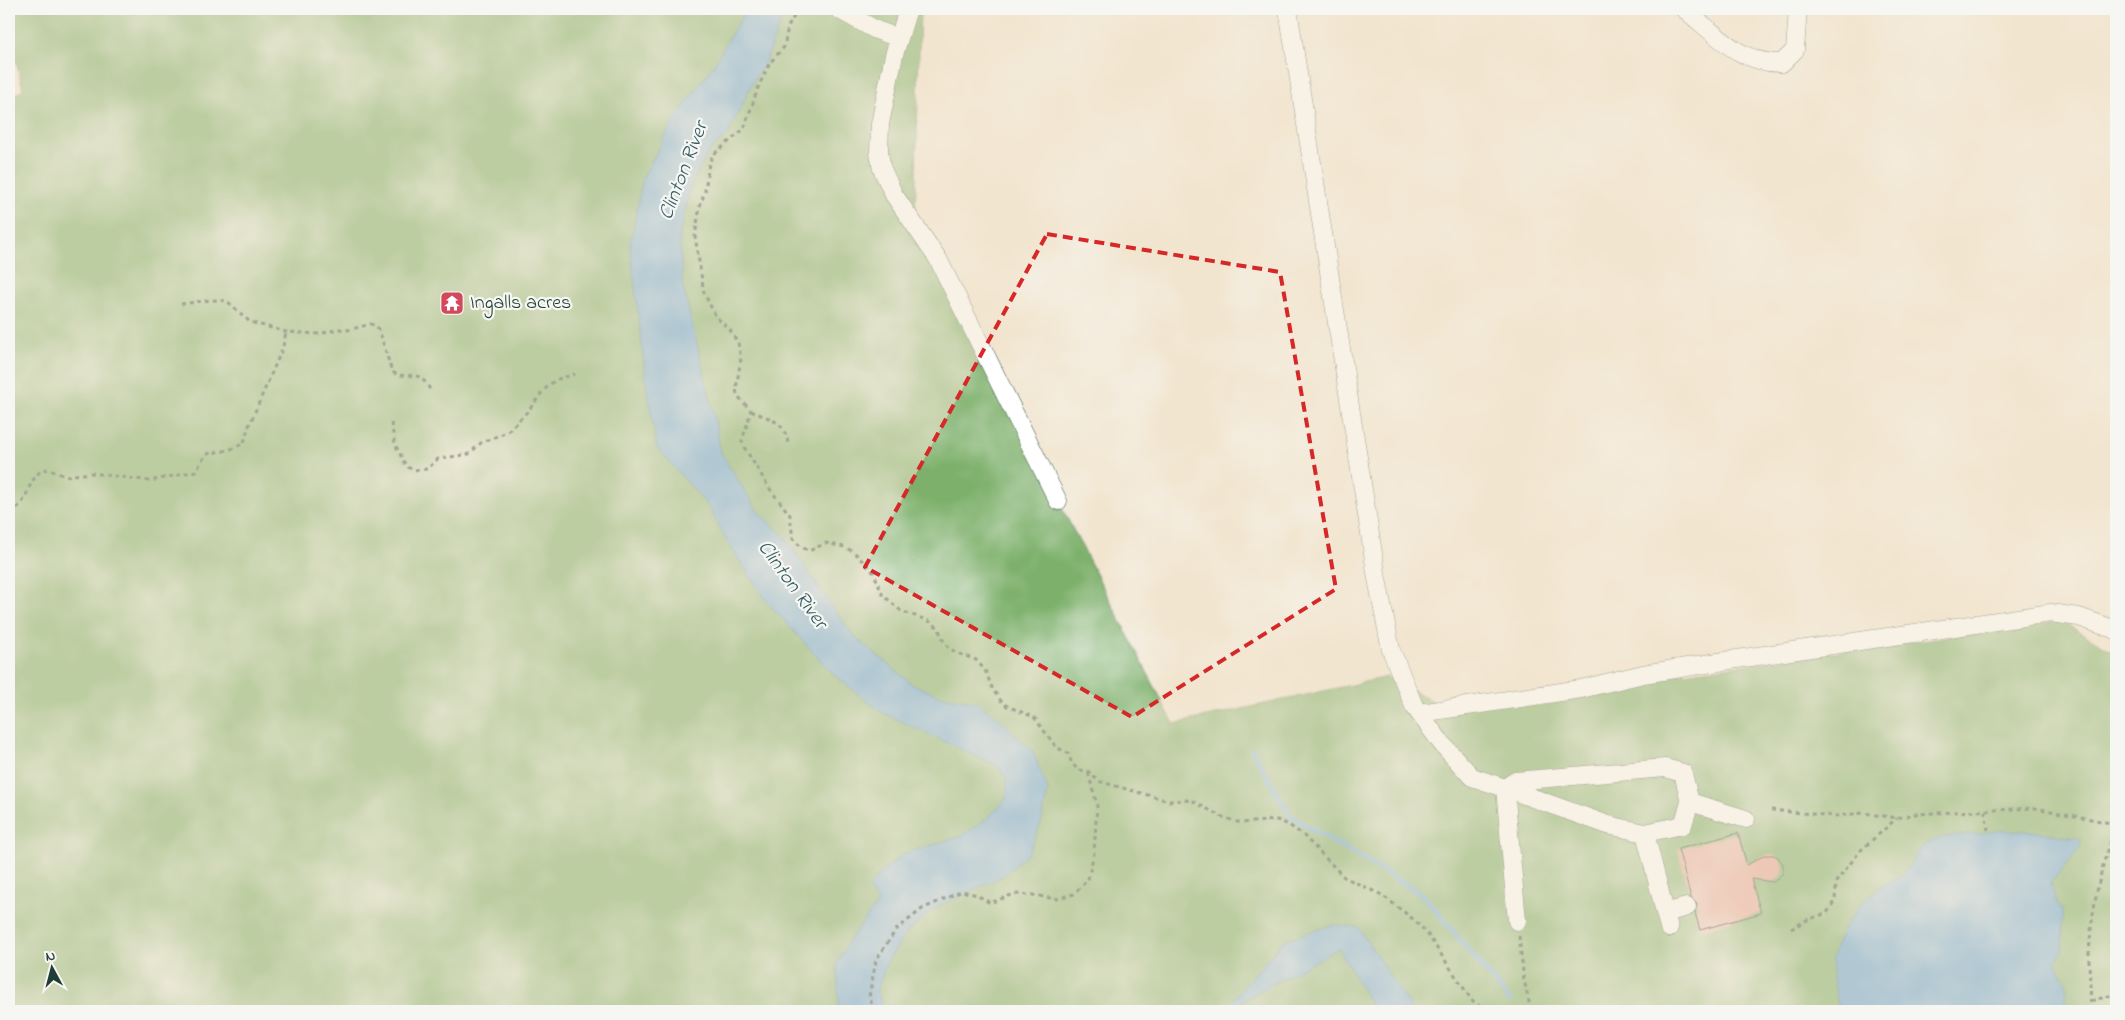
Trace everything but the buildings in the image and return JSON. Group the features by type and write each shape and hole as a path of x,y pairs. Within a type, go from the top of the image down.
{"lane":[{"path":"838,9 876,30 899,38"},
{"path":"908,9 899,38 880,124 879,152 882,168 894,195 938,259 1058,501"},
{"path":"1288,9 1377,579 1391,650 1414,706 1442,744 1472,777 1608,824 1645,833 1682,825 1690,802 1683,773 1664,768 1515,781 1504,788"},
{"path":"1684,9 1740,54 1765,63 1782,63 1795,50 1798,9"},
{"path":"1420,713 1581,689 1643,674 1737,659 2051,613 2079,617 2116,630"},
{"path":"1504,788 1517,921"},
{"path":"1690,802 1746,819"},
{"path":"1645,833 1667,920 1688,907"}],"path":[{"path":"789,446 787,435 779,424 751,411 737,395 736,389 741,358 738,343 730,330 716,317 704,293 694,236 705,191 709,163 713,155 744,129 758,88 769,64 784,47 788,27 798,9"},
{"path":"181,304 210,300 227,301 250,322 286,332 319,334 339,329 348,330 371,324 377,327 381,336 392,372 396,374 418,375 426,381 431,391"},
{"path":"9,511 17,509 21,505 30,483 42,470 48,469 65,476 92,473 150,480 196,471 206,454 229,450 244,443 248,428 283,347 286,332"},
{"path":"391,423 395,444 406,466 413,470 426,469 438,459 469,454 482,442 508,432 529,410 543,391 555,380 576,374"},
{"path":"751,411 742,441 744,447 770,489 790,515 793,539 800,546 810,551 826,543 832,543 854,552 874,573 882,594 901,612 929,621 939,628 941,637 949,648 976,660 985,670 993,690 1001,702 1034,717 1056,748 1068,753 1072,764 1079,770 1088,771 1098,781 1169,802 1193,801 1222,816 1241,823 1272,820 1289,825 1304,836 1344,877 1382,895 1413,919 1426,932 1473,1002 1487,1011"},
{"path":"875,1011 869,997 876,960 896,930 922,909 962,891 977,895 990,903 1014,894 1056,898 1074,894 1088,879 1094,853 1097,805 1088,771"},
{"path":"1771,810 1834,816 1863,813 1897,818 1915,814 2035,808 2116,825 2107,849 2089,943 2090,1011"},
{"path":"1985,811 1988,830"},
{"path":"1792,929 1807,920 1827,913 1834,900 1836,882 1860,851 1897,818"},
{"path":"1517,921 1524,980 1531,1011"},
{"path":"2091,1001 2116,994"}],"highlighted area":[{"path":"1047,234 1280,272 1336,589 1132,717 865,567"}],"green space":[{"path":"9,9 920,9 915,225 1174,724 1387,677 1443,706 2061,621 2116,653 2116,1011 9,1011 9,99 23,89 9,33"}],"water":[{"name":"Clinton River","path":"746,9 785,9 765,63 754,80 727,136 710,150 691,185 679,237 683,287 711,401 721,453 758,512 785,537 854,636 912,684 939,695 976,702 998,717 1033,752 1048,790 1041,823 1028,853 1003,876 937,907 908,931 886,964 877,991 884,1011 839,1011 837,963 849,940 878,903 868,888 879,875 903,854 962,836 989,817 1006,799 1007,779 997,766 881,712 832,673 768,603 729,545 709,507 657,448 647,389 630,245 643,177 674,120 713,66"},
{"path":"2000,830 2040,832 2081,839 2079,849 2051,882 2055,900 2062,910 2062,951 2056,962 2067,986 2065,1011 1840,1011 1833,978 1832,959 1842,933 1865,900 1874,891 1904,872 1926,844 1944,837"},
{"path":"1333,925 1358,927 1413,1011 1374,1011 1339,948 1223,1011 1284,940"}],"waterway":[{"path":"1252,749 1290,816 1423,895 1510,1001"}],"place":[{"name":"Ingalls acres","path":"452,303"}]}
